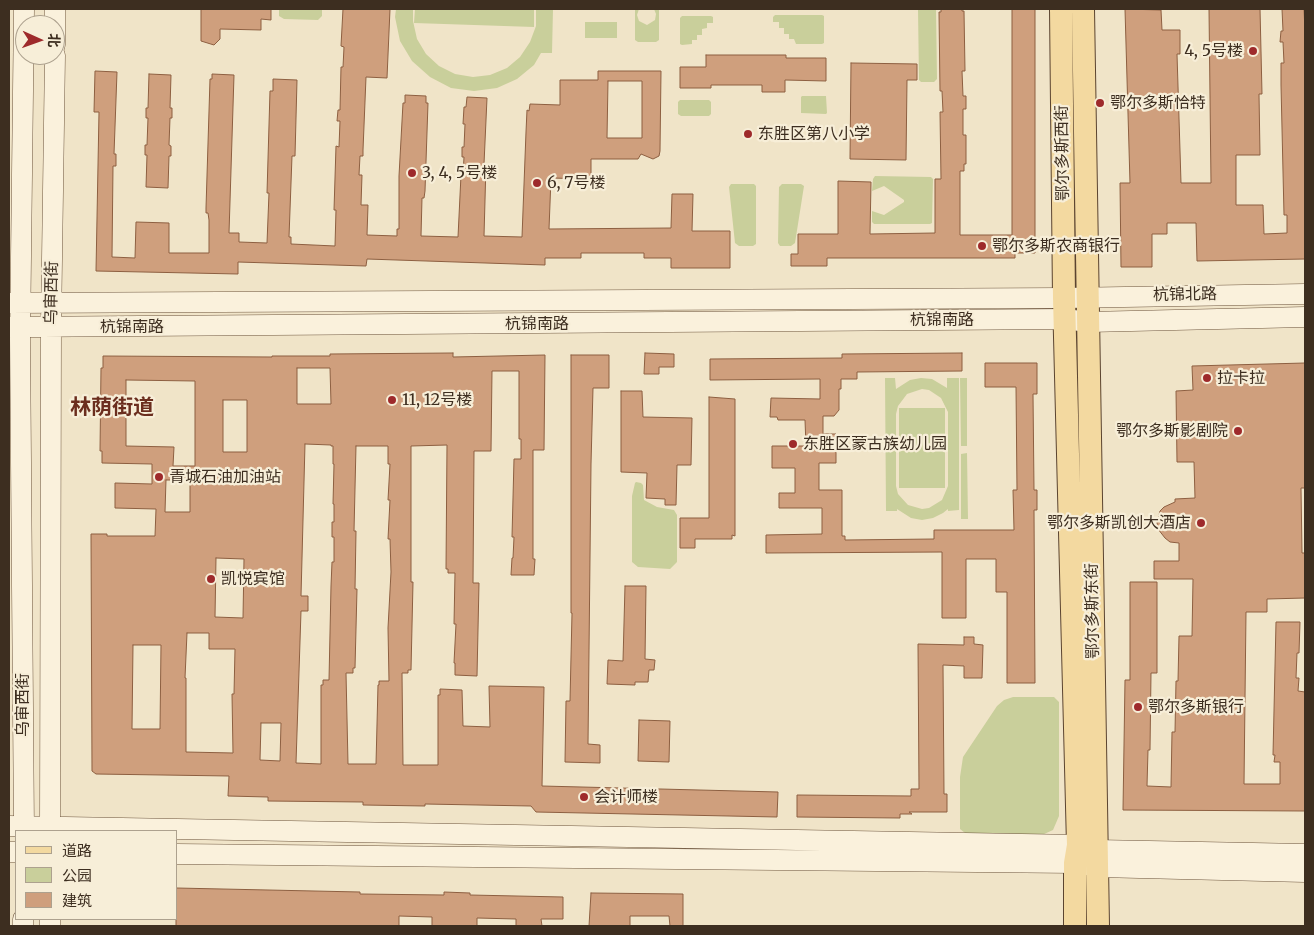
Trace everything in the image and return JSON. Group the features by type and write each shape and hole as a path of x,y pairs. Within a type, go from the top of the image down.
{"main road":[{"name":"乌审西街","path":"19,828 14,327 24,9"},
{"name":"鄂尔多斯西街","path":"1061,9 1064,309"},
{"name":"鄂尔多斯西街","path":"1083,9 1087,297"},
{"name":"乌审西街","path":"50,829 51,327 55,65"},
{"name":"杭锦北路","path":"1064,309 1087,297 1305,294"},
{"name":"鄂尔多斯东街","path":"1075,926 1087,856 1087,297"},
{"name":"杭锦南路","path":"15,303 1064,309"},
{"name":"杭锦南路","path":"14,327 1064,309"},
{"name":"杭锦北路","path":"1064,309 1088,322 1305,317"},
{"name":"鄂尔多斯东街","path":"1064,309 1087,856 1098,926"},
{"path":"19,828 88,830"},
{"path":"178,832 1087,856 1305,872"},
{"path":"178,854 1087,856 1305,854"}],"green space":[{"path":"279,9 322,9 322,16 318,20 284,19 279,16"},
{"path":"396,9 413,9 413,21 417,39 426,54 439,66 455,74 473,77 490,75 507,68 520,57 530,42 536,26 536,9 553,9 552,53 541,53 534,65 517,79 497,88 474,91 451,88 430,77 412,61 400,41 395,17"},
{"path":"415,9 534,9 534,27 414,23"},
{"path":"635,9 639,9 637,15 639,21 647,25 655,20 656,14 654,9 659,9 659,40 656,42 638,42 635,40"},
{"path":"918,9 936,9 937,79 934,82 921,82 919,80"},
{"path":"775,15 824,16 824,43 796,44 794,39 789,39 789,34 784,34 784,28 779,28 779,22 773,22"},
{"path":"682,16 711,16 713,17 713,23 707,23 707,28 702,29 702,35 697,35 697,40 692,40 692,44 682,45 680,44 680,18"},
{"path":"585,22 617,22 617,38 585,38"},
{"path":"802,96 826,96 827,113 801,113"},
{"path":"680,100 709,100 711,102 711,114 709,116 681,116 678,114 678,102"},
{"path":"875,176 931,177 933,179 932,223 874,224 872,222 872,211 884,215 904,202 904,200 884,186 872,191"},
{"path":"731,184 754,184 756,186 756,244 753,246 739,246 735,243 729,187"},
{"path":"782,184 801,184 804,186 795,243 791,246 780,246 778,243 779,187"},
{"path":"885,378 895,378 896,389 910,380 921,378 932,379 947,388 947,378 959,378 959,510 948,511 948,509 933,518 922,520 911,518 897,509 897,511 886,511","holes":["922,389 929,390 941,398 948,412 948,486 942,500 929,508 922,509 908,505 898,494 896,486 896,414 898,406 907,394"]},
{"path":"960,378 967,378 967,446 961,446"},
{"path":"899,408 945,408 945,488 899,488"},
{"path":"967,453 968,519 961,519 961,454"},
{"path":"636,482 643,485 644,500 657,507 674,510 677,515 677,562 670,569 638,567 632,562 632,496"},
{"path":"1013,697 1054,697 1059,702 1059,816 1053,830 1042,835 965,833 960,829 960,777 963,757 997,706 1004,700"}],"building":[{"path":"201,9 271,9 271,20 261,19 261,30 220,29 220,39 214,45 201,41"},
{"path":"343,9 390,9 387,78 366,77 363,156 360,156 359,175 362,175 361,205 368,205 367,235 397,236 397,229 399,229 399,176 405,95 426,96 426,103 428,103 425,191 424,198 422,198 421,236 458,237 461,175 463,175 464,157 462,157 462,147 464,147 464,107 466,107 467,97 487,98 484,164 486,164 484,236 522,237 527,110 529,111 530,104 560,105 560,80 598,80 598,71 661,71 659,156 653,159 641,154 638,159 591,159 591,179 551,178 549,229 671,228 672,194 693,194 692,231 730,231 730,268 671,268 671,258 644,258 644,253 581,253 581,258 545,258 545,265 367,259 366,266 238,262 238,274 96,271 99,112 94,112 95,71 117,72 114,154 116,154 116,166 113,166 112,257 135,258 136,222 169,223 169,253 209,253 209,220 206,208 210,79 212,79 212,74 234,75 229,233 239,233 239,242 267,243 270,91 273,91 273,79 297,80 295,156 292,156 289,237 291,237 291,244 335,246 336,146 339,147 340,121 337,121 338,110 340,110 341,67 343,67 344,47 341,46","holes":["608,81 642,81 642,138 607,138"]},
{"path":"941,9 962,9 964,11 965,71 962,71 963,96 966,96 966,109 963,109 963,135 966,135 966,164 964,164 964,171 960,171 960,235 1012,235 1012,9 1035,9 1035,253 1015,253 1015,258 827,258 827,266 791,266 791,254 798,254 798,234 838,234 838,181 871,182 870,234 935,233 935,179 941,179 940,112 943,112 942,91 940,91 939,12 941,12"},
{"path":"1125,9 1161,10 1162,30 1180,30 1180,54 1177,54 1181,183 1211,183 1209,9 1260,9 1262,94 1259,94 1260,155 1236,155 1236,205 1263,205 1264,234 1287,233 1287,215 1284,215 1281,85 1281,63 1284,63 1283,42 1280,42 1281,31 1283,31 1282,9 1304,9 1305,259 1197,261 1196,223 1167,223 1167,234 1152,234 1152,267 1121,267 1120,183 1130,183"},
{"path":"706,55 786,55 786,58 826,58 826,81 785,80 785,92 762,92 762,85 711,85 711,88 680,88 680,67 706,67"},
{"path":"851,63 917,64 917,80 907,80 906,160 850,159"},
{"path":"149,74 171,75 170,108 172,108 172,118 170,118 169,145 171,146 171,156 169,156 168,188 146,187 147,155 145,155 145,145 147,145 148,118 146,118 146,108 148,108"},
{"path":"453,353 453,357 545,355 544,450 533,450 534,575 511,575 514,537 512,537 514,459 521,459 521,439 519,439 519,371 492,371 491,451 474,451 473,583 479,583 477,676 455,675 455,573 448,573 448,569 446,569 447,445 411,446 411,582 413,582 411,670 408,670 408,673 402,673 403,765 438,765 438,695 440,695 440,689 462,690 463,726 490,727 489,686 544,687 542,786 778,792 777,817 536,812 531,806 363,805 363,802 268,801 268,797 228,796 229,776 96,774 92,771 91,534 155,536 156,509 115,508 115,483 152,484 152,464 102,463 102,451 100,451 101,368 103,368 103,356 272,357 330,356 330,354","holes":["297,368 330,368 331,404 297,404","126,380 195,381 195,466 173,466 174,447 126,446","223,400 247,400 247,452 223,452","305,444 331,445 333,446 334,464 334,522 332,522 334,562 332,562 329,680 323,680 323,685 321,685 321,764 296,763 301,611 308,611 308,596 301,596","356,446 388,446 388,464 390,464 388,539 390,539 391,572 388,628 389,681 379,681 378,685 376,764 348,764 346,673 353,673 353,668 355,668 356,531 354,531","166,480 190,480 190,512 165,512","216,558 244,559 243,618 215,617","187,633 209,633 209,649 235,649 234,694 232,694 233,753 186,752 185,678","133,645 161,645 160,729 132,729","261,723 281,723 280,761 260,760"]},
{"path":"645,353 674,354 674,367 659,367 659,374 644,374"},
{"path":"962,353 962,371 857,372 857,379 841,379 839,410 834,416 823,416 823,434 836,434 836,463 819,463 819,490 842,490 842,536 845,536 845,540 934,539 934,530 1014,530 1013,490 1017,490 1016,387 985,387 985,363 1037,363 1037,394 1033,394 1034,490 1037,490 1037,510 1034,510 1035,683 1007,683 1007,592 996,592 996,559 966,559 966,618 942,618 942,552 766,553 766,535 822,534 822,508 779,508 779,493 795,493 795,468 772,468 772,446 806,446 805,420 778,420 777,417 770,417 771,398 820,399 820,379 710,380 710,359 842,358 842,354"},
{"path":"571,355 609,355 609,388 593,388 591,464 588,744 600,745 600,763 565,762 566,701 570,701 572,613"},
{"path":"1305,363 1305,488 1301,488 1302,553 1305,553 1305,598 1267,599 1267,612 1246,612 1244,784 1280,784 1280,762 1274,762 1275,755 1273,755 1276,622 1300,622 1296,678 1299,678 1298,691 1305,692 1305,811 1123,810 1125,680 1130,680 1130,582 1157,582 1157,673 1151,673 1150,750 1148,750 1147,786 1171,787 1172,732 1175,732 1179,636 1192,636 1193,579 1154,579 1154,561 1179,561 1179,543 1170,542 1158,529 1157,523 1160,511 1175,502 1175,499 1195,498 1194,462 1177,462 1176,391 1193,390 1192,366"},
{"path":"621,391 642,391 643,417 692,418 691,465 677,465 676,505 665,505 665,499 646,498 647,473 621,472"},
{"path":"709,397 735,399 735,536 732,535 732,539 695,539 695,548 680,548 680,518 709,518"},
{"path":"625,586 646,586 645,659 655,660 654,670 649,670 648,682 635,682 635,685 607,684 608,660 623,661"},
{"path":"964,637 974,637 974,644 983,645 982,678 964,678 964,666 943,665 944,794 947,794 947,812 909,812 912,814 900,814 900,818 797,817 797,795 911,796 911,789 919,789 918,644 964,645"},
{"path":"639,720 670,721 669,762 638,761"},
{"path":"178,888 360,892 360,894 444,895 444,892 470,893 470,895 563,897 563,919 541,919 542,926 516,926 516,919 477,918 477,926 432,926 432,917 399,916 399,926 176,926 176,920 178,920"},
{"path":"591,893 683,894 683,926 670,926 669,916 630,916 630,926 589,926"}],"place":[{"name":"4, 5号楼","path":"1253,51"},
{"name":"鄂尔多斯恰特","path":"1100,103"},
{"name":"东胜区第八小学","path":"748,134"},
{"name":"3, 4, 5号楼","path":"412,173"},
{"name":"6, 7号楼","path":"537,183"},
{"name":"鄂尔多斯农商银行","path":"982,246"},
{"name":"拉卡拉","path":"1207,378"},
{"name":"11, 12号楼","path":"392,400"},
{"name":"鄂尔多斯影剧院","path":"1238,431"},
{"name":"东胜区蒙古族幼儿园","path":"793,444"},
{"name":"青城石油加油站","path":"159,477"},
{"name":"鄂尔多斯凯创大酒店","path":"1201,523"},
{"name":"凯悦宾馆","path":"211,579"},
{"name":"鄂尔多斯银行","path":"1138,707"},
{"name":"会计师楼","path":"584,797"}],"district":[{"name":"林荫街道","path":"112,408"}]}
